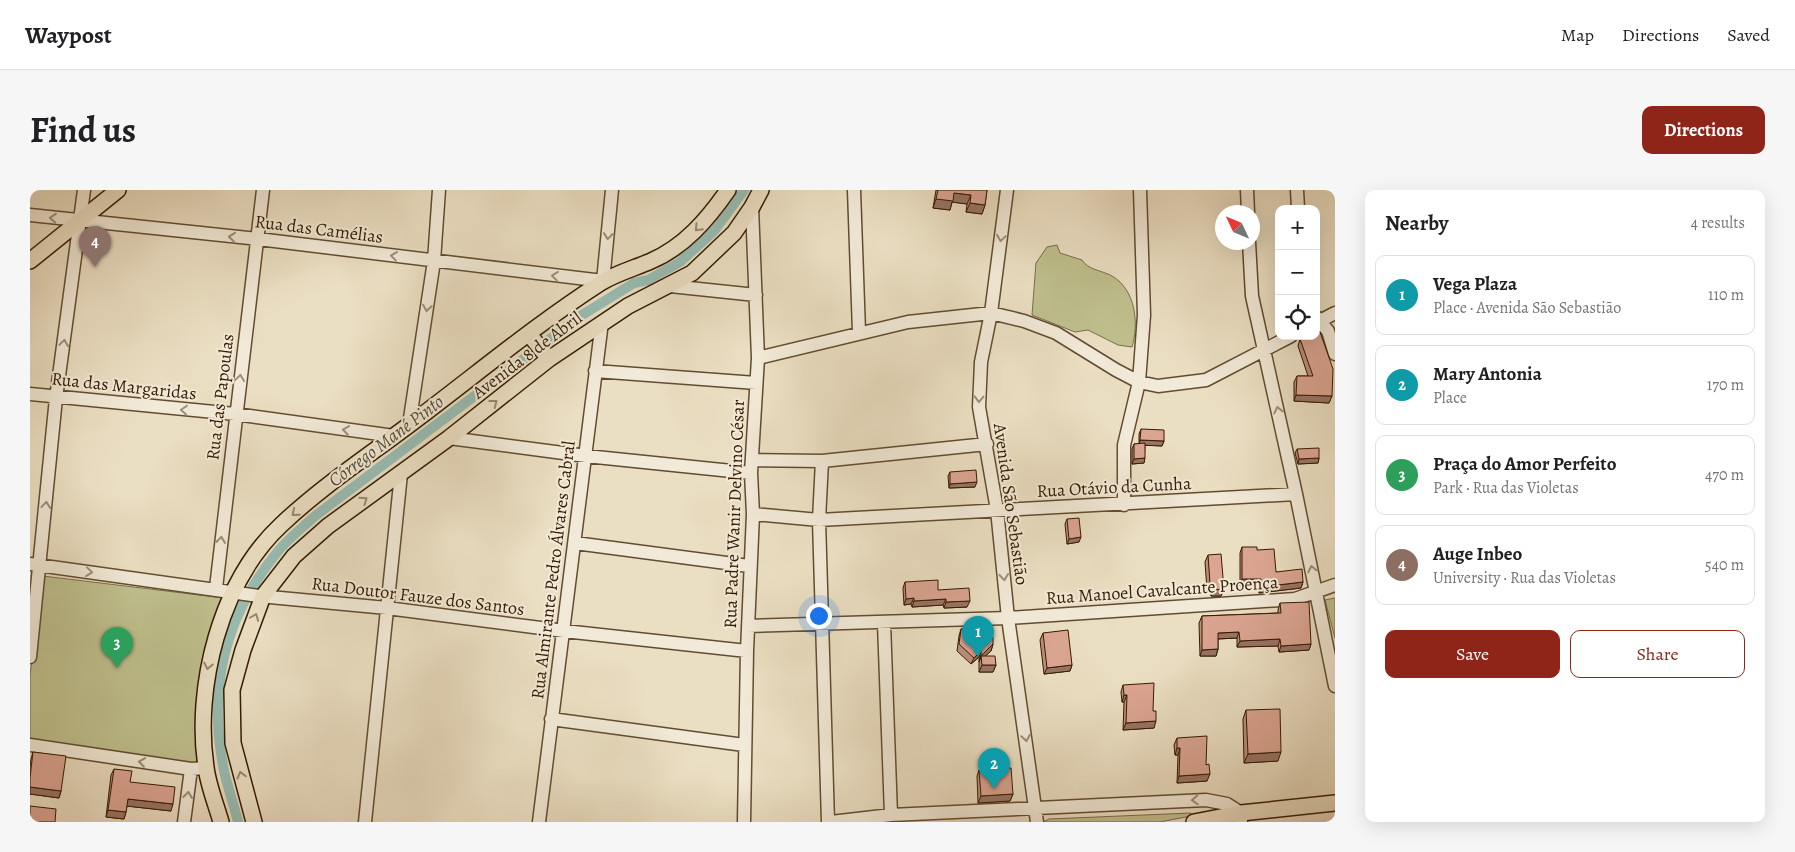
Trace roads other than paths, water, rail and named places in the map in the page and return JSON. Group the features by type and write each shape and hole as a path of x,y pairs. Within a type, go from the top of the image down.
{"main road":[{"path":"30,261 118,190"},
{"name":"Avenida 8 de Abril","path":"254,822 233,743 232,690 242,650 261,596 294,556 328,526 449,438 603,281 653,261 680,244 707,218 728,190"},
{"name":"Avenida 8 de Abril","path":"221,822 198,768 202,709 206,674 213,645 238,592 250,561 280,526 409,425 539,347 602,322 628,306 692,273 711,257 734,232 752,207 761,190"},
{"path":"1194,822 1335,803"}],"street":[{"path":"30,657 35,565 84,190"},
{"name":"Rua das Papoulas","path":"216,588 235,414 263,190"},
{"path":"409,425 434,261 439,190"},
{"path":"603,281 612,190"},
{"path":"854,190 859,332"},
{"name":"Avenida São Sebastião","path":"1007,190 991,313 981,362 979,407 987,444 997,510 1008,618 1037,816"},
{"path":"1124,504 1124,445 1140,382 1144,315 1140,190"},
{"path":"1247,190 1248,205"},
{"path":"1297,190 1298,205"},
{"name":"Rua Padre Wanir Delvino César","path":"744,822 744,744 753,514 751,473 758,358 752,207"},
{"name":"Rua das Camélias","path":"30,215 258,239 603,281"},
{"path":"1250,250 1252,296 1266,350 1335,686"},
{"path":"670,286 756,295"},
{"path":"758,358 859,332 908,322 991,313 1024,321 1056,333 1116,370 1140,382 1158,386 1206,380 1284,340"},
{"path":"1320,319 1335,313"},
{"name":"Rua Almirante Pedro Álvares Cabral","path":"539,822 602,322"},
{"path":"1320,322 1330,335 1335,354"},
{"path":"595,371 756,383"},
{"name":"Rua das Margaridas","path":"30,394 235,414 394,436"},
{"path":"449,438 586,456 751,473"},
{"path":"753,460 822,461 987,444"},
{"path":"822,461 819,520 821,624 829,822 891,815 1037,816 1206,800 1227,804 1241,817"},
{"path":"365,822 401,474"},
{"name":"Rua Otávio da Cunha","path":"753,514 819,520 1296,494"},
{"path":"575,543 750,566"},
{"path":"35,565 238,592"},
{"name":"Rua Manoel Cavalcante Proença","path":"748,626 1008,618 1295,599 1335,585"},
{"name":"Rua Doutor Fauze dos Santos","path":"238,592 747,651"},
{"path":"884,623 891,815"},
{"path":"551,719 744,744"},
{"path":"30,745 198,768 184,822"}],"waterway":[{"name":"Córrego Mané Pinto","path":"238,822 224,771 219,740 218,710 220,681 225,653 233,626 245,600 260,575 279,550 315,516 582,315 634,283 648,280 680,262 714,231 744,190"}],"place":[{"name":"Auge Inbeo","path":"95,267"},
{"name":"Vega Plaza","path":"978,657"},
{"name":"Praça do Amor Perfeito","path":"117,668"},
{"name":"Mary Antonia","path":"994,789"}]}
